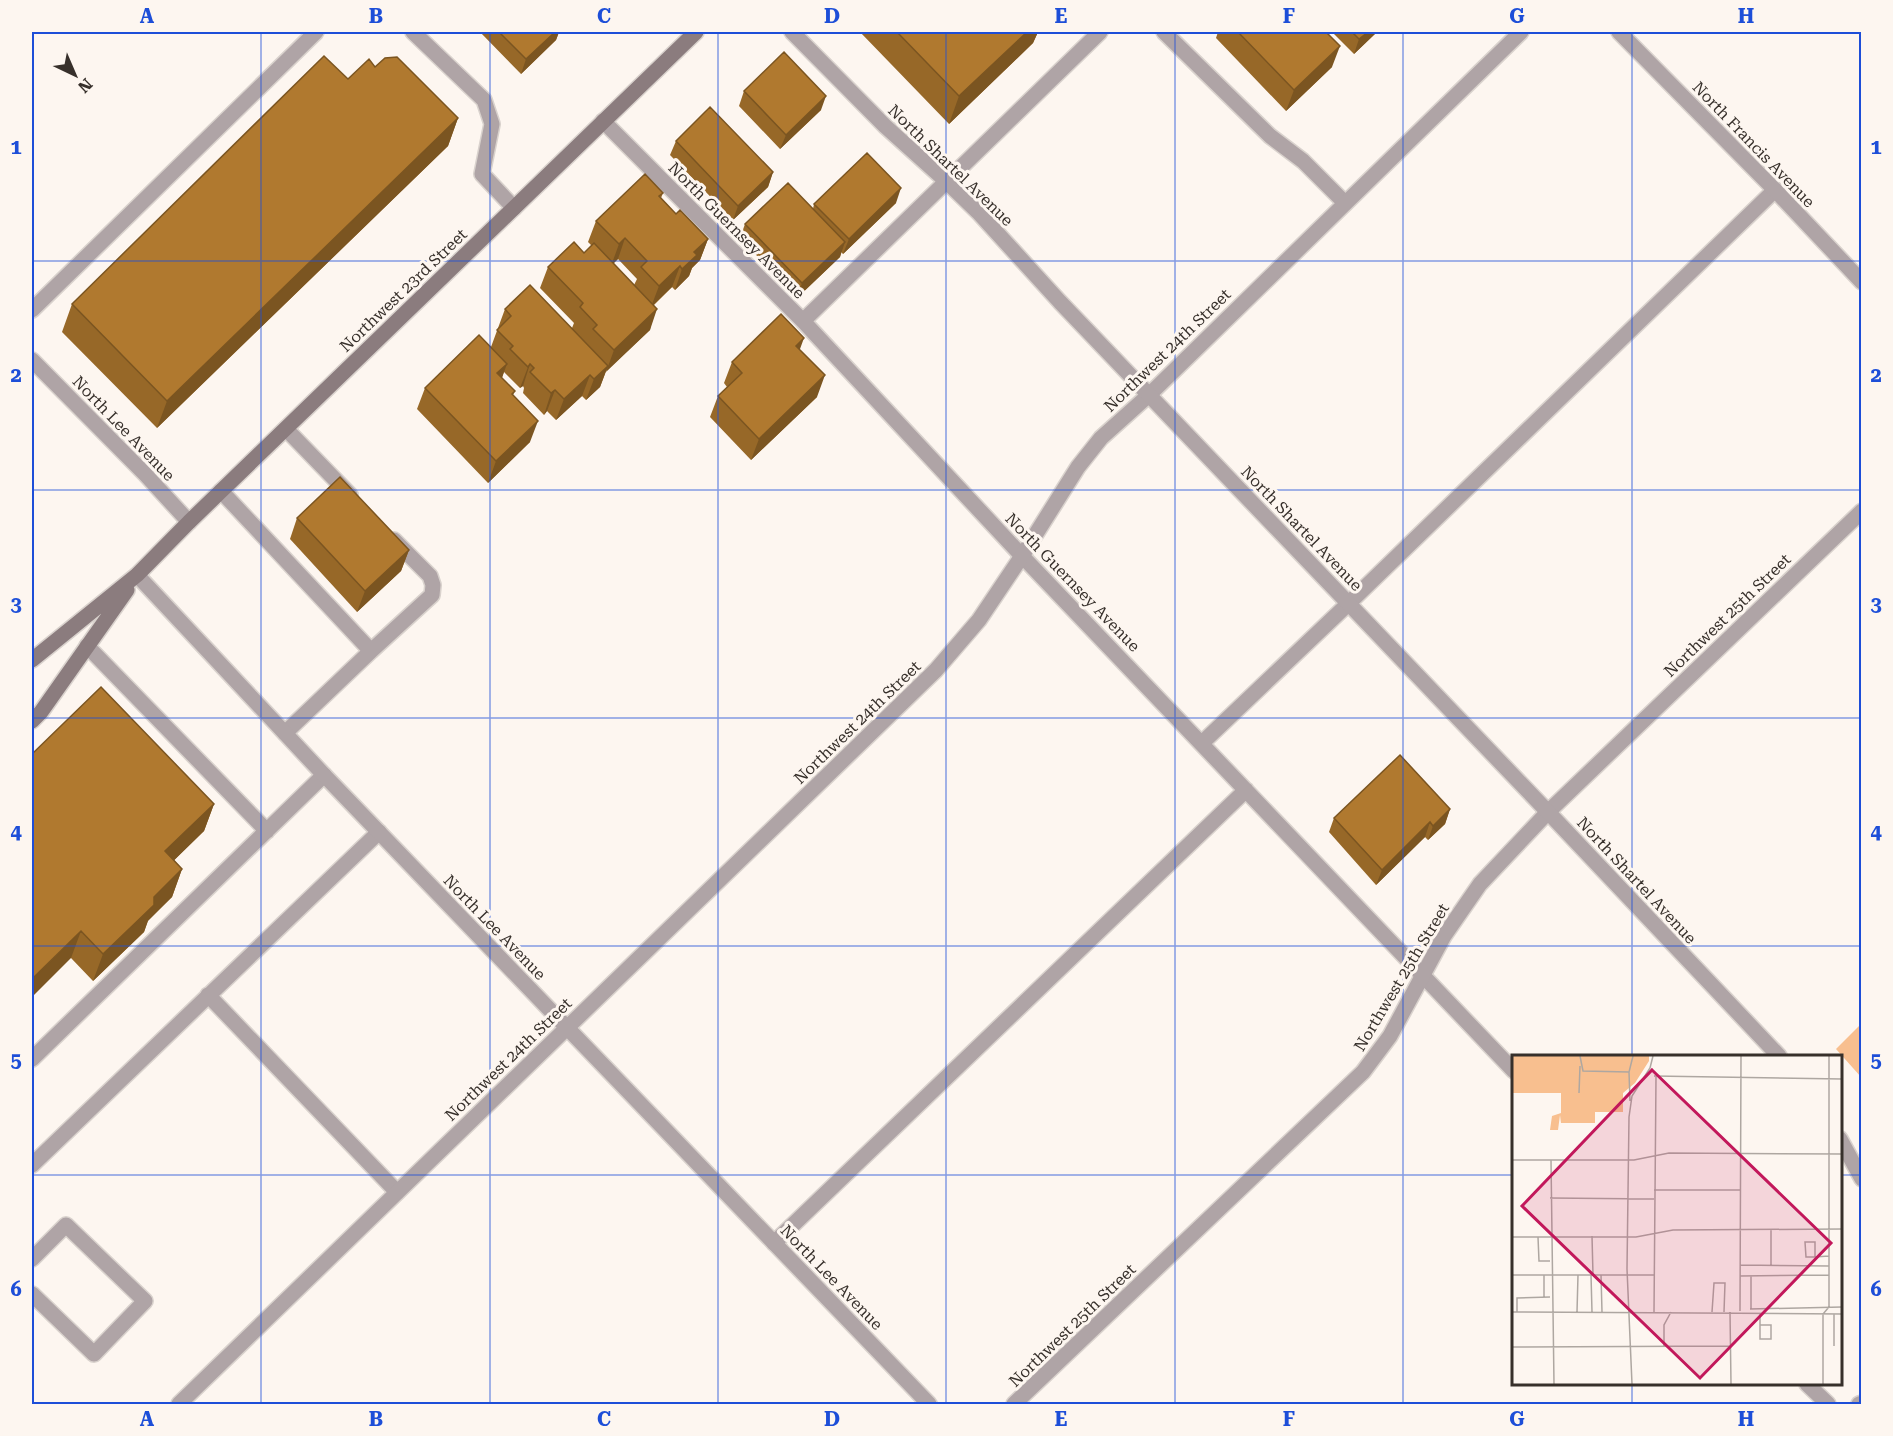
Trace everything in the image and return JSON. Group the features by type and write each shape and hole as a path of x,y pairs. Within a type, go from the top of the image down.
{"main road":[{"name":"Northwest 23rd Street","path":"32,660 137,575 696,32"},
{"name":"Northwest 23rd Street","path":"32,721 41,712 137,575"}],"street":[{"path":"32,310 316,32"},
{"path":"413,32 484,100 492,124 482,174 514,208"},
{"name":"North Shartel Avenue","path":"792,32 885,126 978,212 1060,302 1778,1055"},
{"path":"1164,32 1270,136 1303,161 1346,203"},
{"name":"Northwest 24th Street","path":"179,1404 936,670 979,620 1023,556 1078,467 1101,438 1150,394 1521,32"},
{"name":"North Francis Avenue","path":"1619,32 1862,282"},
{"path":"803,321 1092,34"},
{"name":"North Guernsey Avenue","path":"603,121 803,321 1023,556 1512,1069"},
{"path":"1202,743 1775,190"},
{"name":"North Lee Avenue","path":"32,360 145,474 189,522"},
{"path":"286,429 358,503"},
{"path":"221,491 370,651"},
{"name":"Northwest 25th Street","path":"1014,1404 1363,1072 1390,1036 1444,936 1480,884 1548,812 1862,511"},
{"path":"285,733 432,595 433,585 430,576 382,527"},
{"name":"North Lee Avenue","path":"137,575 324,775 929,1404"},
{"path":"87,646 267,831"},
{"path":"32,1059 324,775"},
{"path":"774,1243 1246,789"},
{"path":"32,1164 379,832"},
{"path":"208,995 398,1192"},
{"path":"1843,1143 1862,1159"},
{"path":"1843,1143 1862,1179"},
{"path":"32,1259 66,1225 145,1300 94,1354 32,1294"},
{"path":"1809,1385 1828,1404"}],"shaded area":[{"path":"1861,1024 1861,1077 1842,1055 1836,1049"}],"building":[{"path":"499,32 555,32 526,59"},
{"path":"897,32 1027,32 959,96"},
{"path":"1238,32 1326,32 1340,46 1294,90"},
{"path":"1352,32 1368,32 1359,39"},
{"path":"784,52 826,96 786,135 744,91"},
{"path":"324,56 348,79 369,59 375,67 385,58 397,57 458,118 167,401 72,304"},
{"path":"710,107 773,172 738,206 676,141"},
{"path":"867,153 901,188 849,239 814,204"},
{"path":"645,174 663,193 659,196 676,214 680,210 708,239 694,252 697,255 682,269 680,266 659,286 641,267 647,261 625,238 619,244 596,221"},
{"path":"788,183 845,242 802,283 745,224"},
{"path":"574,242 584,253 594,243 657,309 614,350 593,329 597,325 580,307 583,303 548,267"},
{"path":"530,285 608,366 594,379 590,375 564,399 555,390 551,393 530,372 534,368 530,364 528,367 510,349 513,346 497,330 511,316 505,309"},
{"path":"781,314 804,338 796,346 825,375 759,439 718,396 742,373 732,362"},
{"path":"479,335 507,364 497,373 515,391 512,394 538,421 496,461 425,388"},
{"path":"340,477 409,550 365,591 297,518"},
{"path":"101,687 214,804 165,851 182,869 154,897 154,905 103,954 81,931 32,979 32,754"},
{"path":"1400,755 1450,809 1433,826 1430,822 1382,870 1334,818"}]}
